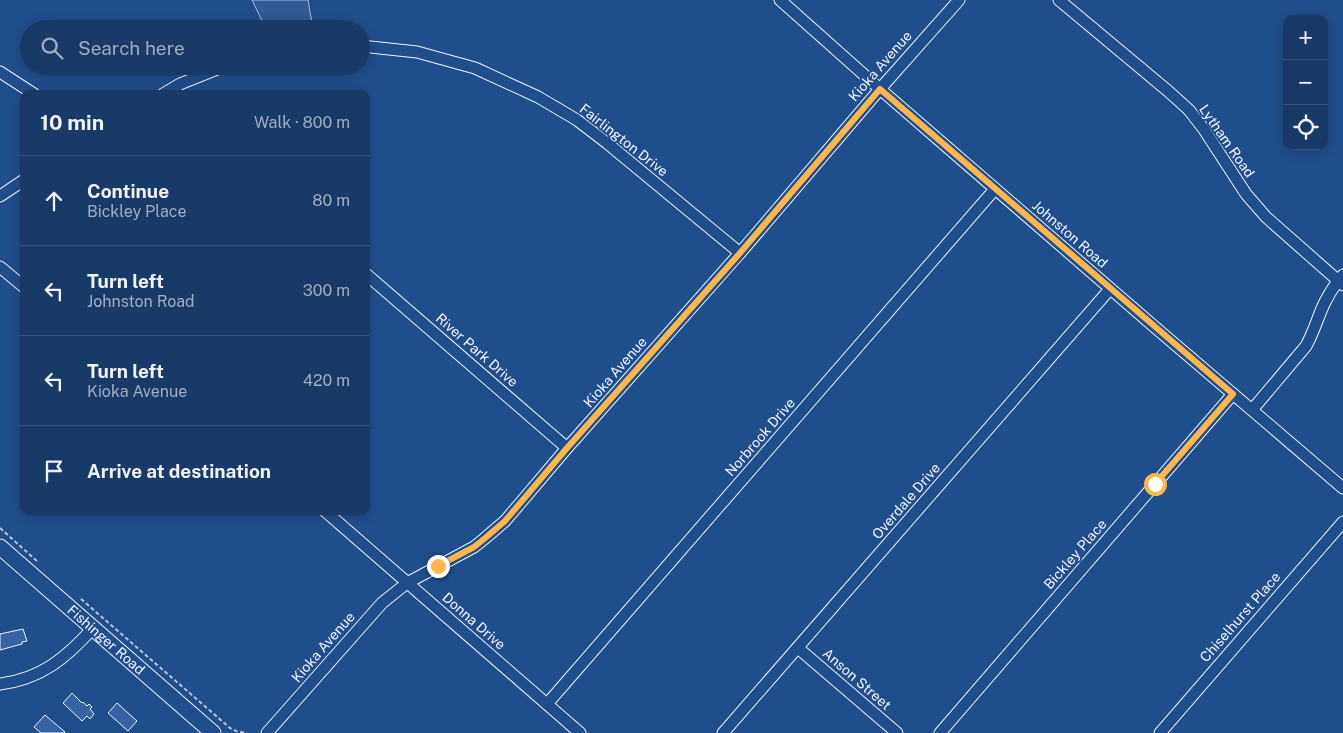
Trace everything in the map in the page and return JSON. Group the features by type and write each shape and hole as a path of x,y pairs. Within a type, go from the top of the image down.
{"main road":[{"name":"Fishinger Road","path":"0,547 213,733"}],"street":[{"name":"Johnston Road","path":"780,0 995,189 1343,488"},
{"name":"Kioka Avenue","path":"267,733 382,603 407,583 474,547 505,521 959,0"},
{"name":"Lytham Road","path":"1059,0 1189,110 1246,194 1266,217 1341,280"},
{"name":"Fairlington Drive","path":"370,47 418,52 475,68 538,97 577,120 608,143 740,253"},
{"path":"1,74 27,90"},
{"path":"170,90 203,75"},
{"path":"0,196 20,183"},
{"name":"Norbrook Drive","path":"547,704 995,189"},
{"path":"0,267 20,284"},
{"name":"River Park Drive","path":"370,277 567,448"},
{"path":"1252,410 1306,346 1325,302 1341,280"},
{"name":"Overdale Drive","path":"723,733 1110,288"},
{"name":"Bickley Place","path":"940,733 1233,394"},
{"name":"Donna Drive","path":"330,515 580,733"},
{"name":"Chiselhurst Place","path":"1160,733 1343,522"},
{"path":"0,684 13,683 30,678 58,662 70,653 93,628"},
{"name":"Anson Street","path":"798,648 897,733"}],"path":[{"path":"0,528 38,562"},
{"path":"75,596 88,605 230,728 247,733"}],"shaded area":[{"path":"252,0 308,0 311,20 262,20"}],"building":[{"path":"23,629 27,641 0,650 0,634"},
{"path":"72,693 82,703 87,706 89,704 92,707 90,709 94,714 90,719 87,716 82,721 63,703"},
{"path":"117,703 137,721 128,731 108,713"},
{"path":"45,715 65,732 41,733 34,727"}],"route":[{"path":"438,566 474,547 505,521 567,448 740,253 880,89 1233,394 1155,484"}]}
